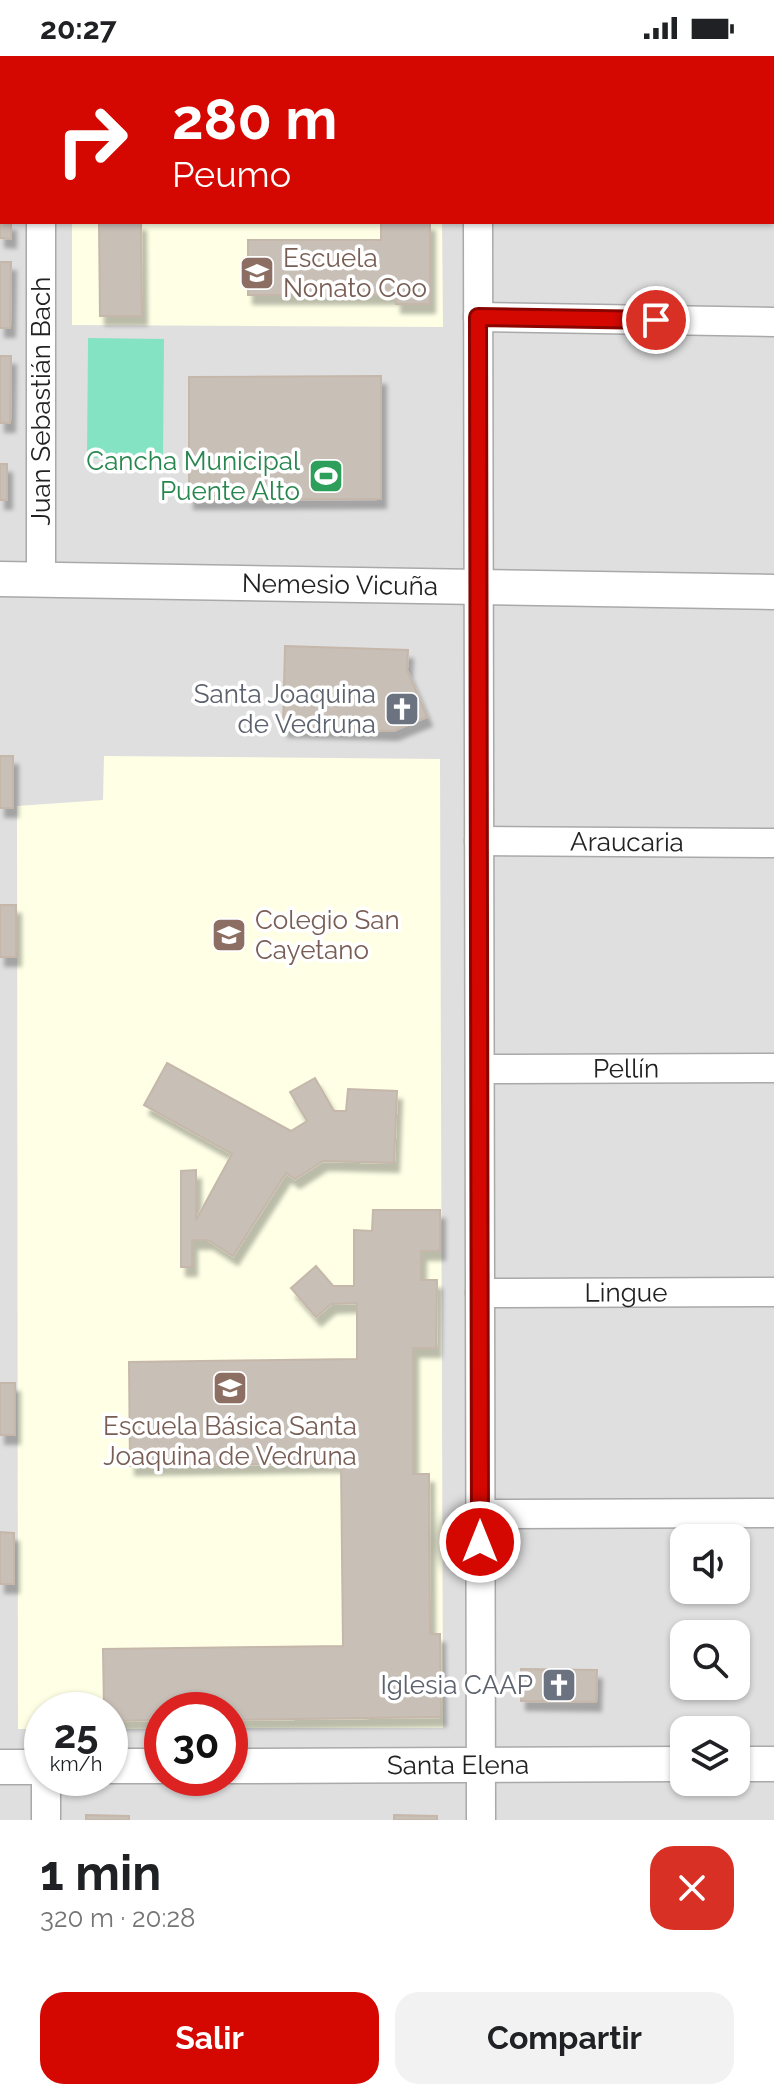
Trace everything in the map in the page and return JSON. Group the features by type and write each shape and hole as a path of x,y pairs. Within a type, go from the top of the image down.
{"street":[{"name":"Juan Sebastián Bach","path":"41,224 41,579"},
{"path":"478,224 481,1820"},
{"path":"478,317 774,322"},
{"name":"Nemesio Vicuña","path":"0,579 774,592"},
{"name":"Araucaria","path":"479,841 774,843"},
{"name":"Pellín","path":"480,1069 774,1068"},
{"name":"Lingue","path":"480,1293 774,1292"},
{"path":"480,1514 774,1513"},
{"name":"Santa Elena","path":"248,1766 670,1764"},
{"path":"750,1764 774,1764"},
{"path":"0,1767 24,1767"},
{"path":"46,1796 46,1820"}],"shaded area":[{"path":"0,224 774,224 774,1820 0,1820"},
{"name":"Escuela Nonato Coo","path":"72,224 442,224 443,327 72,325"},
{"name":"Escuela Básica Santa Joaquina de Vedruna","path":"104,756 440,759 443,1728 248,1728 248,1692 144,1692 144,1729 128,1729 128,1692 24,1692 24,1729 18,1729 17,806 103,800"}],"green space":[{"path":"88,338 164,339 163,459 87,458"}],"building":[{"path":"0,224 11,224 11,239 0,238"},
{"path":"99,224 141,224 142,316 100,316"},
{"path":"381,224 430,224 430,304 396,304 396,295 248,295 248,240 381,240"},
{"path":"0,262 11,262 10,328 0,328"},
{"path":"0,356 11,356 10,423 0,423"},
{"path":"381,376 381,499 189,500 189,377"},
{"path":"0,464 7,464 7,500 0,500"},
{"path":"285,646 408,650 407,670 427,717 393,731 283,728"},
{"path":"0,756 13,756 13,808 0,808"},
{"path":"0,905 16,905 16,957 0,957"},
{"path":"167,1063 291,1131 307,1121 290,1092 315,1078 334,1111 346,1111 348,1089 397,1091 394,1163 323,1161 295,1179 286,1173 233,1256 208,1240 192,1240 192,1267 181,1267 181,1171 196,1170 196,1220 232,1154 144,1105"},
{"path":"373,1210 440,1210 440,1251 421,1251 421,1280 437,1280 436,1348 413,1348 413,1474 429,1474 430,1634 440,1634 441,1717 248,1720 248,1692 144,1692 144,1720 128,1721 128,1692 104,1692 103,1649 343,1646 341,1463 130,1466 129,1362 357,1359 357,1303 331,1304 316,1317 291,1288 316,1266 333,1286 354,1286 354,1230 372,1231"},
{"path":"0,1383 15,1383 15,1435 0,1435"},
{"path":"0,1532 14,1533 14,1584 0,1584"},
{"name":"Iglesia CAAP","path":"521,1669 597,1670 596,1702 521,1701"},
{"path":"86,1815 129,1816 129,1820 86,1820"},
{"path":"394,1815 437,1816 437,1820 394,1820"}],"place":[{"name":"Escuela Nonato Coo","path":"257,273"},
{"name":"Cancha Municipal Puente Alto","path":"326,476"},
{"name":"Santa Joaquina de Vedruna","path":"402,709"},
{"name":"Colegio San Cayetano","path":"229,935"},
{"name":"Escuela Básica Santa Joaquina de Vedruna","path":"230,1388"},
{"name":"Iglesia CAAP","path":"559,1685"}],"route":[{"path":"480,1542 478,317 656,320"}]}
